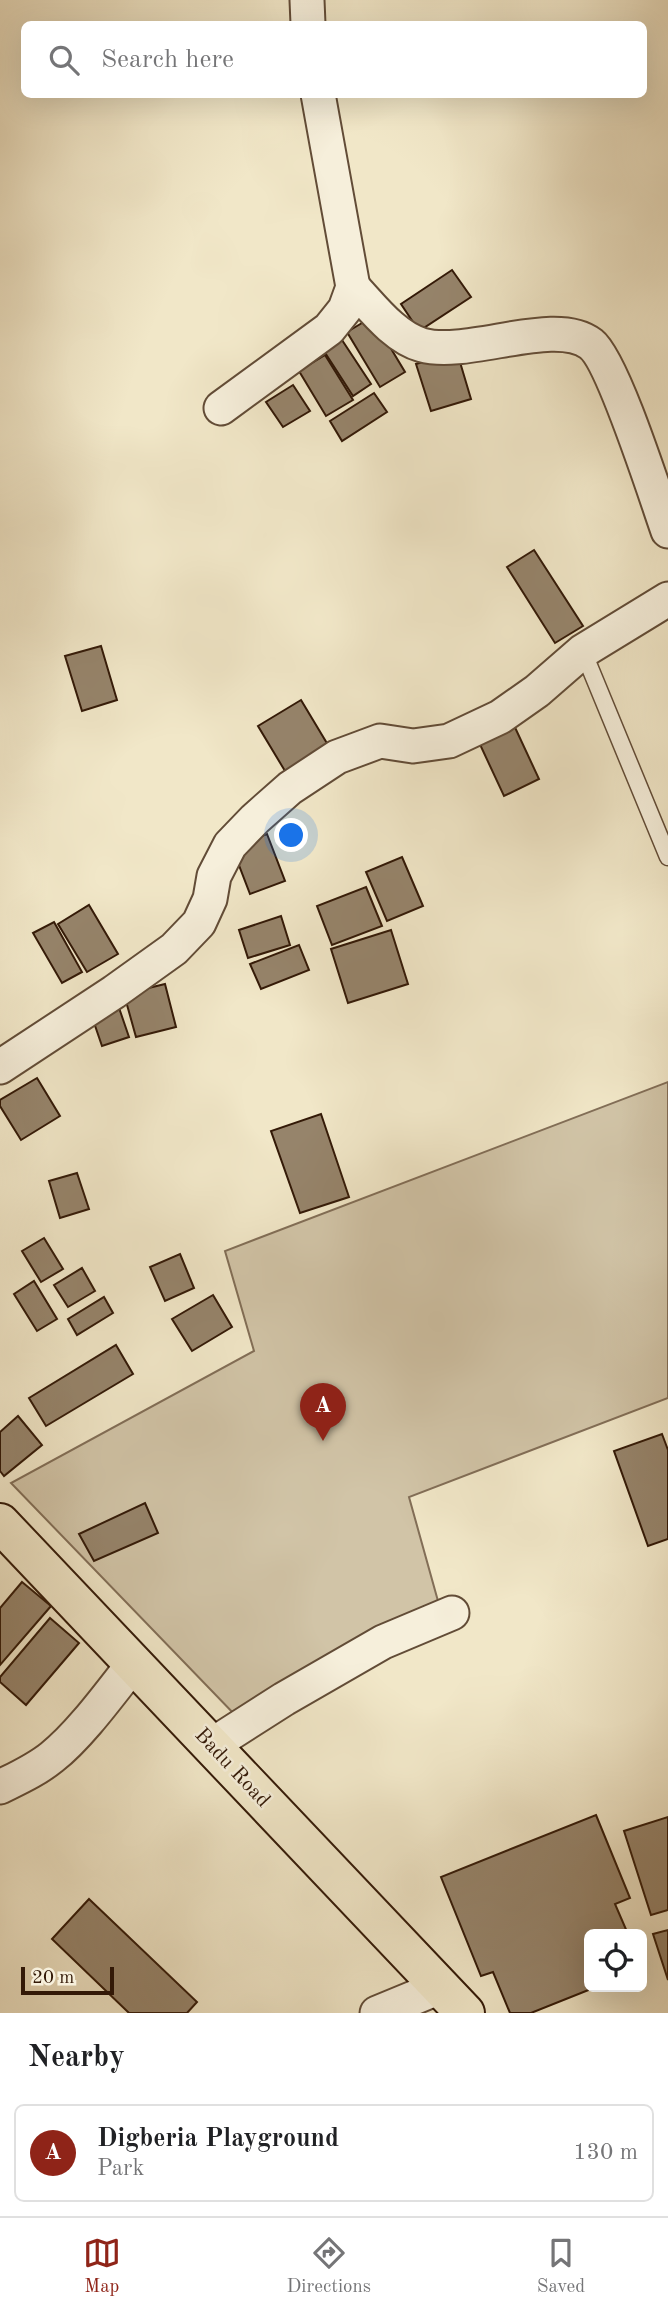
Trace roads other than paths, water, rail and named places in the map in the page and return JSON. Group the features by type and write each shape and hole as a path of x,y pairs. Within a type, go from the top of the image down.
{"main road":[{"name":"Badu Road","path":"0,1523 452,2000"}],"street":[{"path":"307,0 308,21"},
{"path":"221,408 329,329 345,309 352,287 319,98"},
{"path":"352,287 397,331 421,345 447,348 553,334 572,336 590,343 600,354 612,380 668,531"},
{"path":"0,1068 174,949 199,923 210,899 214,876 230,845 290,788 337,757 380,741 413,747 449,741 500,717 537,691 583,651 668,599"},
{"path":"212,1745 284,1699 383,1642 452,1613"},
{"path":"0,1787 30,1772 53,1756 134,1663"},
{"path":"377,2013 452,2000"}],"lane":[{"path":"583,651 668,857"}],"place":[{"name":"Digberia Playground","path":"323,1441"}]}
